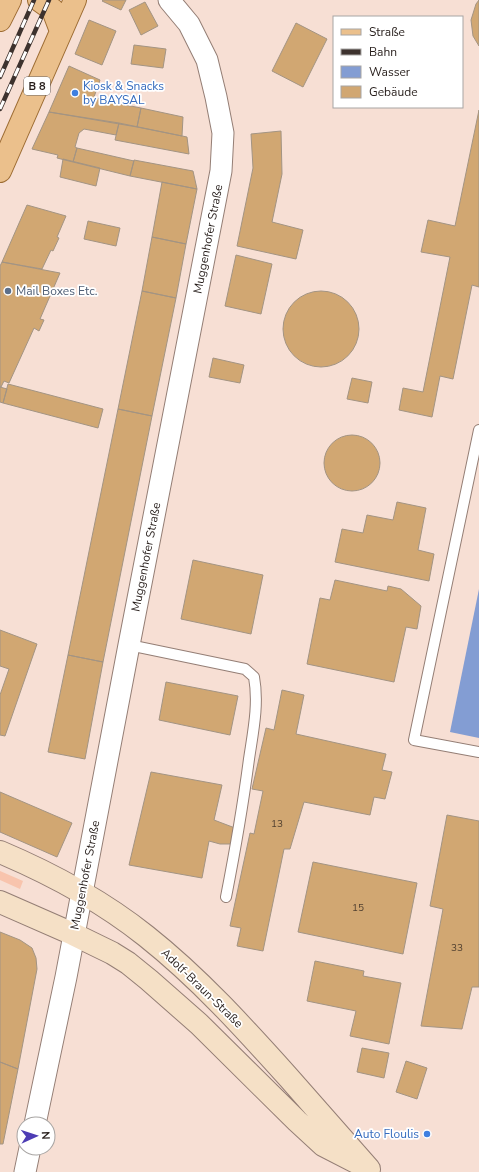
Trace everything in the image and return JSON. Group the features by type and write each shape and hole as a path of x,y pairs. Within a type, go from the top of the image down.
{"main road":[{"path":"0,20 10,0"},
{"path":"39,0 53,10 61,30"},
{"name":"B 8","path":"0,171 75,0"},
{"name":"Adolf-Braun-Straße","path":"0,852 36,868 81,892 111,911 145,936 190,974 211,993 252,1037 371,1171"},
{"name":"Adolf-Braun-Straße","path":"0,902 112,953 133,967 199,1024 323,1145 371,1171"}],"street":[{"name":"Muggenhofer Straße","path":"37,1116 65,982 81,892 221,171 223,133 207,60 189,24 169,0"},
{"path":"25,1172 28,1156"}],"lane":[{"path":"479,430 414,740 479,752"},
{"path":"129,645 245,669 254,677 256,689 254,727 238,836 226,897"}],"shaded area":[{"path":"0,871 23,881 20,889 0,880"}],"water":[{"path":"479,589 479,738 450,732"}],"building":[{"path":"126,0 121,10 102,1"},
{"path":"479,0 479,46 473,36 471,20 476,4"},
{"path":"145,2 158,26 141,35 129,10"},
{"path":"89,20 116,31 102,65 75,54"},
{"path":"296,23 327,39 303,87 272,71"},
{"path":"134,45 166,49 163,68 131,64"},
{"path":"69,66 100,80 94,97 110,102 141,108 137,127 49,112"},
{"path":"141,108 183,117 182,136 137,127"},
{"path":"479,110 479,287 472,285 453,379 440,376 432,417 399,410 403,388 423,392 450,257 421,252 428,220 455,226"},
{"path":"49,112 119,123 116,135 84,129 79,133 73,162 57,158 58,155 32,149"},
{"path":"119,123 187,137 189,154 115,140"},
{"path":"281,131 282,174 272,222 303,230 296,259 237,246 253,168 251,134"},
{"path":"77,148 134,161 130,176 73,162"},
{"path":"63,159 100,168 96,186 60,177"},
{"path":"134,160 193,171 197,189 130,176"},
{"path":"162,182 197,189 186,244 152,237"},
{"path":"27,205 66,216 57,237 59,238 53,251 51,250 42,269 2,262"},
{"path":"88,221 120,228 116,246 84,239"},
{"path":"152,237 186,244 176,298 142,291"},
{"path":"236,255 272,264 261,314 225,306"},
{"path":"2,262 60,273 40,319 44,320 39,331 34,328 9,383 4,381 0,387 0,266"},
{"path":"142,291 176,298 152,416 118,409"},
{"path":"321,291 336,294 348,302 356,314 359,329 356,344 348,356 336,364 321,367 306,364 294,356 286,344 283,329 286,314 294,302 306,294"},
{"path":"213,358 244,365 240,383 209,377"},
{"path":"352,378 372,382 368,403 347,399"},
{"path":"8,384 103,409 98,428 3,403"},
{"path":"0,387 7,389 3,403 0,402"},
{"path":"118,409 152,416 103,662 68,655"},
{"path":"352,435 363,437 372,443 378,452 380,463 378,474 372,483 363,489 352,491 341,489 332,483 326,474 324,463 326,452 332,443 341,437"},
{"path":"397,502 426,508 418,550 434,554 429,581 335,562 342,529 363,533 367,515 393,520"},
{"path":"193,560 263,575 251,634 181,619"},
{"path":"335,580 387,591 388,586 401,589 421,606 417,629 406,627 394,682 307,664 320,598 330,600"},
{"path":"0,630 37,644 5,736 0,735 0,695 9,669 0,666"},
{"path":"68,655 103,662 85,759 48,752"},
{"path":"166,682 238,696 230,735 159,720"},
{"path":"282,690 304,695 296,734 386,754 382,770 392,772 385,799 374,797 370,815 304,802 290,849 284,849 263,951 237,946 241,928 230,926 250,833 254,834 263,791 252,789 266,728 274,730"},
{"path":"151,772 222,785 214,820 235,828 232,844 220,844 209,841 202,878 129,865"},
{"path":"0,792 72,823 57,857 0,832"},
{"path":"447,815 479,821 479,987 472,987 462,1029 421,1026 443,909 430,906"},
{"path":"313,862 417,883 403,954 298,932"},
{"path":"0,932 20,940 32,948 36,958 37,969 18,1069 0,1062"},
{"path":"315,961 364,971 363,976 401,983 389,1044 350,1036 356,1011 307,1001"},
{"path":"362,1048 389,1053 384,1078 357,1072"},
{"path":"406,1061 427,1068 417,1099 396,1092"},
{"path":"0,1062 18,1069 3,1144 0,1144"}],"railway":[{"path":"0,77 34,0"},
{"path":"0,109 49,0"}],"place":[{"name":"Kiosk & Snacks by BAYSAL","path":"75,93"},
{"name":"Mail Boxes Etc.","path":"8,291"},
{"name":"Auto Floulis","path":"427,1134"}]}
